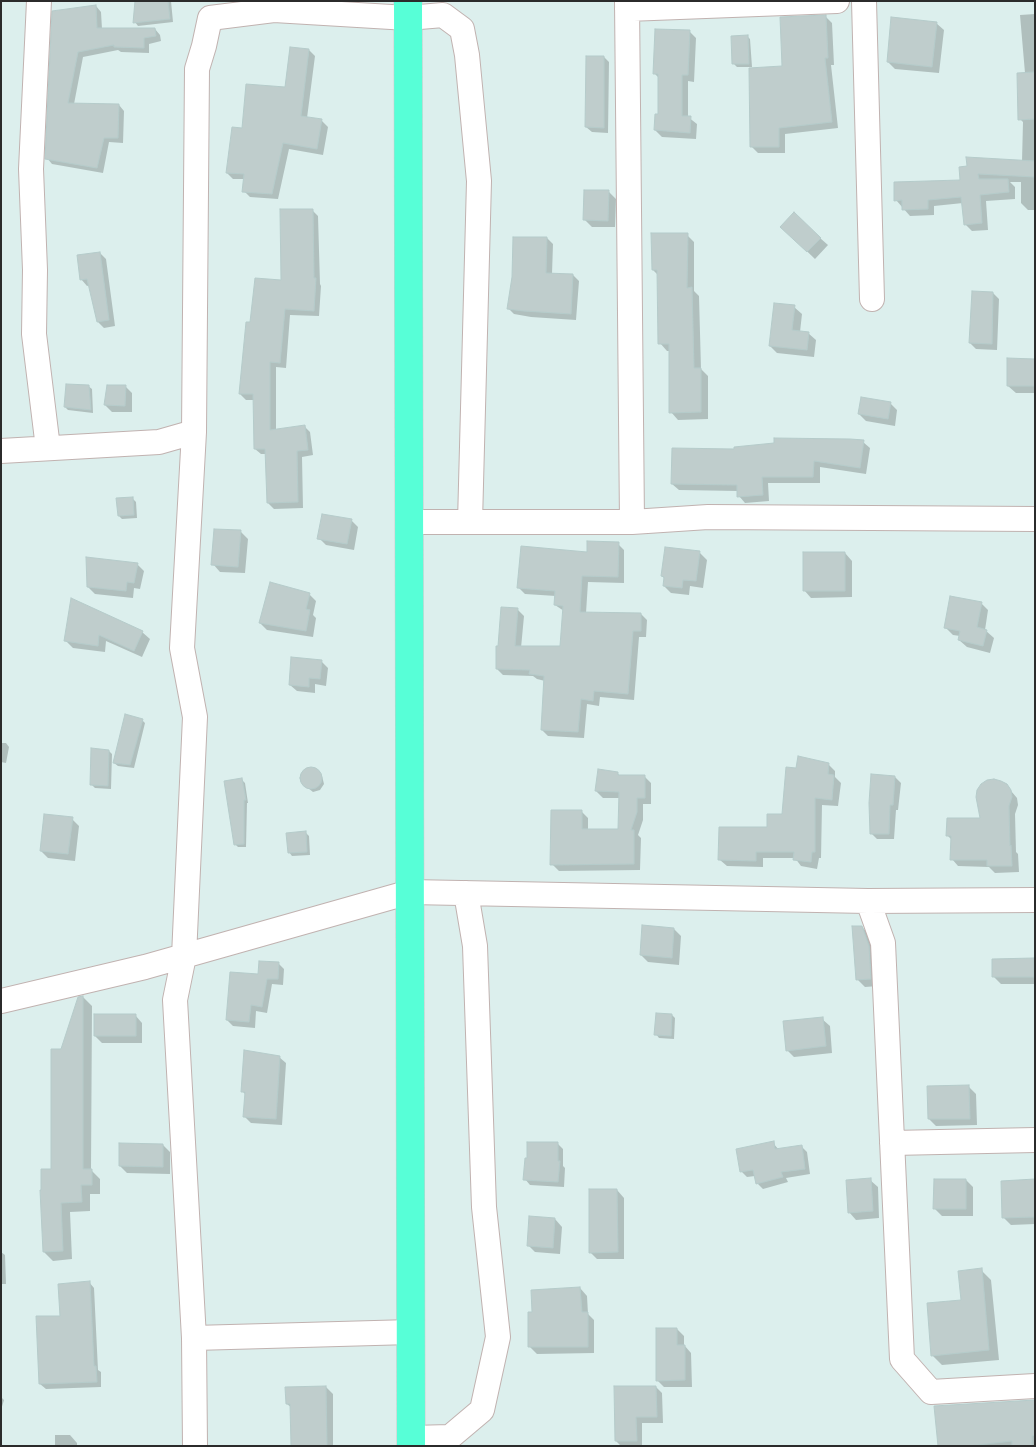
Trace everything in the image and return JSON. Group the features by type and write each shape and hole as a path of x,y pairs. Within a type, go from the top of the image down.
{"highway":[{"path":"408,10 411,1332 423,1442"}],"street":[{"path":"38,1 31,169 35,270 34,334 48,448"},
{"path":"632,522 627,5 837,1"},
{"path":"864,1 872,299"},
{"path":"195,1446 194,1338 175,1000 184,956 195,717 182,648 194,432 197,69 204,46 210,10 408,10 442,15 462,29 468,55 480,180 470,522"},
{"path":"1,451 159,442 194,432"},
{"path":"409,522 632,522 708,517 1035,519"},
{"path":"1,1001 145,967 410,892 868,901 1035,900"},
{"path":"423,1442 450,1437 482,1410 498,1337 484,1207 475,946 466,893"},
{"path":"868,901 883,943 902,1359 932,1392 1035,1386"},
{"path":"892,1143 1035,1140"},
{"path":"194,1338 411,1332"}],"building":[{"path":"135,1 168,1 170,19 133,23"},
{"path":"96,5 97,28 155,28 156,36 144,38 144,48 114,47 114,45 78,52 68,103 119,104 118,138 104,138 97,168 45,159 52,11"},
{"path":"826,15 828,58 825,58 832,122 779,128 779,147 750,147 749,68 782,66 780,17"},
{"path":"891,17 937,22 932,67 887,62"},
{"path":"655,29 690,30 688,75 682,75 682,116 691,116 690,133 654,130 655,114 658,114 658,74 653,74"},
{"path":"748,35 749,64 732,64 731,36"},
{"path":"290,47 309,49 301,116 322,119 317,149 283,143 272,194 242,192 244,174 226,173 232,127 242,128 246,84 285,87"},
{"path":"586,56 604,56 604,128 585,127"},
{"path":"1035,72 1035,119 1018,120 1017,73"},
{"path":"966,157 1035,161 1035,177 978,174 979,179 1008,179 1009,192 980,195 982,223 964,225 961,197 928,200 928,209 902,210 902,200 894,201 894,182 960,180 959,167 967,166"},
{"path":"584,190 609,190 608,221 583,220"},
{"path":"280,209 313,209 314,278 316,278 314,311 285,309 280,363 270,362 270,430 305,425 308,450 297,451 298,502 267,503 265,449 254,449 253,394 239,394 246,322 250,322 255,278 281,280"},
{"path":"794,212 821,238 807,252 780,227"},
{"path":"651,233 688,233 687,288 692,287 694,368 701,368 701,412 669,413 669,344 658,344 657,270 652,270"},
{"path":"513,237 547,237 546,273 573,274 571,314 507,309 512,277"},
{"path":"100,252 109,320 97,322 87,279 80,280 77,255"},
{"path":"972,291 993,292 992,344 969,343"},
{"path":"774,303 795,305 792,330 809,332 807,350 769,346"},
{"path":"1007,358 1035,359 1035,386 1007,386"},
{"path":"66,384 89,385 91,410 64,407"},
{"path":"107,385 126,385 125,406 104,405"},
{"path":"861,397 891,402 888,419 858,414"},
{"path":"774,438 864,440 860,468 814,461 813,477 762,477 763,495 737,497 737,485 671,484 672,448 734,449 734,447 774,443"},
{"path":"133,497 134,515 118,516 116,498"},
{"path":"322,514 352,519 347,544 317,539"},
{"path":"214,529 241,530 238,567 211,565"},
{"path":"587,541 619,542 618,577 582,576 580,612 641,613 641,631 633,631 628,694 594,691 593,701 581,699 578,732 541,730 544,676 529,674 530,670 496,669 496,646 498,646 501,607 518,608 515,646 560,646 563,606 554,605 555,591 517,588 521,546 587,552"},
{"path":"665,547 700,551 696,581 683,580 682,588 663,586 664,577 661,576"},
{"path":"803,552 845,552 845,591 803,591"},
{"path":"86,557 138,563 134,583 127,582 126,591 87,587"},
{"path":"270,582 310,593 306,609 310,610 306,631 259,623"},
{"path":"950,596 982,602 977,627 987,630 983,646 958,640 960,631 944,628"},
{"path":"71,598 143,631 134,651 99,635 98,646 64,641"},
{"path":"291,657 322,660 320,679 309,678 309,687 289,685"},
{"path":"125,714 143,719 130,765 113,763"},
{"path":"91,748 109,750 108,786 90,785"},
{"path":"798,756 829,763 828,774 834,775 832,800 815,798 815,852 812,852 811,862 793,860 794,852 756,852 756,861 718,860 719,827 767,827 767,814 782,814 786,767 796,768"},
{"path":"311,767 319,770 322,778 319,786 311,789 303,786 300,778 303,770"},
{"path":"598,769 618,772 618,775 645,775 645,798 637,798 637,812 631,830 634,830 634,864 550,865 551,810 582,810 582,829 618,829 619,792 595,791"},
{"path":"871,774 895,776 893,805 890,805 889,834 870,834 869,803"},
{"path":"242,778 246,800 244,800 244,844 234,845 224,781"},
{"path":"994,779 1007,784 1011,790 1012,797 1009,806 1012,866 987,866 987,860 950,860 951,836 946,836 947,818 980,818 976,797 977,790 987,780"},
{"path":"44,814 73,817 68,854 40,851"},
{"path":"306,831 307,852 288,853 286,833"},
{"path":"642,925 674,928 672,958 640,955"},
{"path":"852,926 862,926 869,946 871,979 856,980"},
{"path":"1034,958 1034,977 992,977 992,959"},
{"path":"259,961 279,962 278,979 267,979 262,1007 251,1005 249,1022 226,1020 230,972 258,974"},
{"path":"83,996 83,1169 92,1169 92,1185 81,1185 82,1202 61,1203 63,1251 43,1252 40,1190 41,1169 51,1169 51,1049 61,1049 78,997"},
{"path":"656,1013 672,1014 671,1036 654,1035"},
{"path":"94,1014 136,1014 136,1036 94,1036"},
{"path":"823,1017 826,1046 786,1051 783,1021"},
{"path":"244,1050 280,1056 276,1119 243,1117 245,1092 241,1092"},
{"path":"969,1085 970,1119 928,1119 927,1086"},
{"path":"774,1141 775,1149 802,1145 805,1169 781,1172 783,1177 756,1184 753,1170 740,1172 736,1149"},
{"path":"527,1142 558,1142 558,1161 560,1161 558,1182 523,1180 525,1158 527,1158"},
{"path":"119,1143 163,1144 163,1167 119,1166"},
{"path":"871,1178 873,1211 848,1213 846,1180"},
{"path":"934,1179 966,1179 966,1209 933,1209"},
{"path":"1035,1179 1035,1217 1002,1218 1001,1181"},
{"path":"589,1189 617,1189 618,1252 589,1253"},
{"path":"529,1216 555,1218 553,1248 527,1246"},
{"path":"982,1268 989,1350 931,1356 927,1303 961,1300 958,1271"},
{"path":"90,1281 94,1366 96,1366 97,1382 39,1384 36,1316 60,1316 58,1284"},
{"path":"580,1287 582,1312 588,1312 588,1347 528,1347 528,1312 532,1312 531,1290"},
{"path":"656,1328 677,1328 677,1345 685,1345 685,1380 656,1381"},
{"path":"326,1386 327,1446 291,1446 290,1404 286,1404 285,1387"},
{"path":"614,1386 656,1386 657,1417 636,1417 637,1441 615,1441"},
{"path":"1035,1400 1035,1435 1032,1436 1032,1446 1012,1446 1012,1441 969,1446 938,1446 934,1406"}]}
